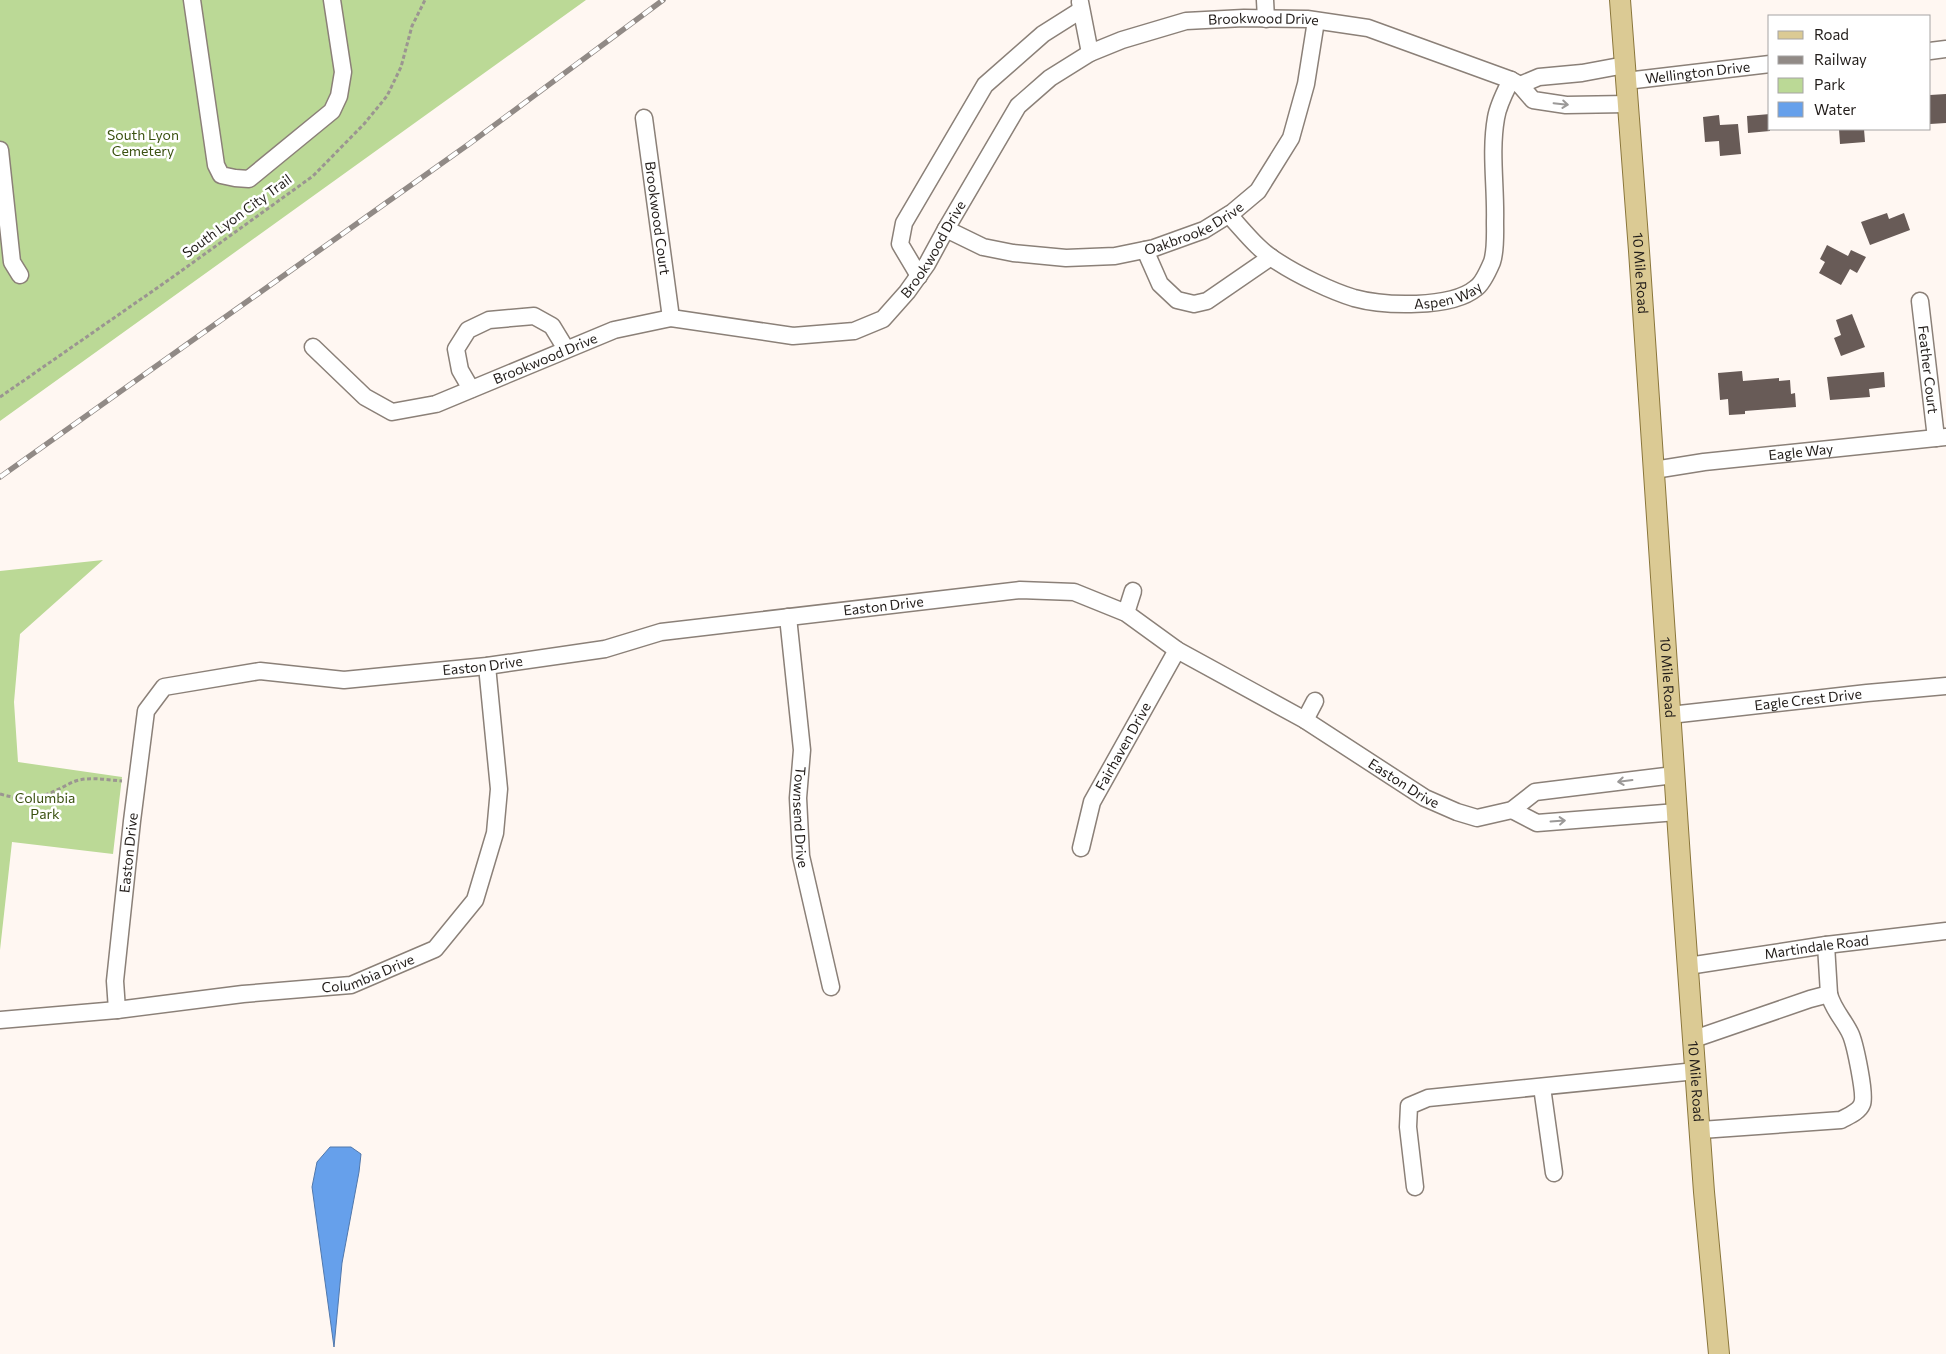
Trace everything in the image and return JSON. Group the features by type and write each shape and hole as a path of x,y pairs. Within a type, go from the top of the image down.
{"main road":[{"name":"10 Mile Road","path":"1620,0 1704,1192 1719,1354"}],"street":[{"path":"192,0 216,165 221,175 236,178 249,178 332,111 339,96 343,72 332,0"},
{"path":"1265,0 1266,19"},
{"path":"919,276 900,244 904,223 985,85 1081,5 1090,54"},
{"name":"Brookwood Drive","path":"313,347 364,397 392,412 436,404 614,330 671,318 793,336 854,331 883,319 908,292 1018,106 1050,78 1090,54 1122,40 1186,21 1266,19 1316,21 1368,28 1516,82 1533,100 1566,105 1628,104"},
{"name":"Oakbrooke Drive","path":"946,229 983,247 1013,253 1066,258 1115,256 1144,250 1204,230 1229,215 1258,190 1291,138 1306,84 1316,21"},
{"path":"1931,50 1946,49"},
{"name":"Wellington Drive","path":"1625,73 1768,64"},
{"path":"1516,82 1539,77 1582,73 1625,73"},
{"name":"Aspen Way","path":"1229,215 1257,245 1277,262 1354,298 1386,304 1421,304 1456,298 1477,288 1492,262 1496,204 1493,144 1496,118 1499,106 1516,82"},
{"name":"Brookwood Court","path":"644,118 671,318"},
{"path":"0,150 12,262 20,275"},
{"path":"1144,250 1160,284 1177,300 1194,304 1208,301 1271,257"},
{"name":"Feather Court","path":"1920,301 1941,438"},
{"path":"470,389 460,370 456,349 468,330 489,320 534,316 552,326 566,349"},
{"name":"Eagle Way","path":"1654,470 1713,461 1941,438"},
{"name":"Easton Drive","path":"117,1010 116,981 146,712 164,687 260,671 344,680 487,666 605,649 661,632 1020,590 1074,592 1126,613 1177,650 1305,720 1425,798 1457,812 1477,818 1512,810 1535,792 1674,775"},
{"path":"1126,613 1134,591"},
{"name":"Townsend Drive","path":"788,617 802,750 798,798 801,856 831,986"},
{"name":"Fairhaven Drive","path":"1081,848 1092,802 1177,650"},
{"name":"Columbia Drive","path":"0,1020 117,1010 243,994 351,985 435,949 475,900 495,833 499,789 487,666"},
{"name":"Eagle Crest Drive","path":"1670,715 1946,686"},
{"path":"1305,720 1315,701"},
{"path":"1512,810 1537,823 1677,812"},
{"name":"Martindale Road","path":"1688,966 1826,945 1946,931"},
{"path":"1701,1130 1841,1120 1855,1112 1862,1104 1863,1088 1851,1035 1831,1002 1829,994 1826,945"},
{"path":"1694,1040 1829,994"},
{"path":"1415,1187 1408,1127 1409,1106 1428,1098 1696,1071"},
{"path":"1542,1087 1554,1174"}],"path":[{"name":"South Lyon City Trail","path":"0,397 170,279 313,176 364,124 388,96 401,67 412,26 425,0"},
{"path":"0,794 12,798 30,799 42,797 76,780 85,779 137,784"}],"green space":[{"name":"South Lyon Cemetery","path":"0,0 586,0 0,421"},
{"name":"Columbia Park","path":"103,560 20,634 14,702 18,762 122,777 113,854 12,842 0,950 0,571"}],"water":[{"path":"330,1147 351,1147 361,1154 342,1263 334,1347 312,1187 317,1162"}],"building":[{"path":"1946,94 1946,123 1931,124 1931,95"},
{"path":"1768,114 1768,130 1770,131 1748,133 1747,116"},
{"path":"1719,115 1720,125 1738,124 1741,154 1720,156 1719,141 1705,142 1703,117"},
{"path":"1839,130 1864,130 1865,142 1840,144"},
{"path":"1887,213 1889,219 1904,213 1910,230 1870,245 1861,222"},
{"path":"1827,245 1848,256 1851,250 1866,257 1857,273 1850,269 1841,285 1819,273 1825,262 1820,259"},
{"path":"1852,314 1865,347 1841,356 1834,338 1841,335 1836,320"},
{"path":"1742,371 1743,381 1779,378 1779,381 1790,380 1791,394 1795,393 1796,407 1745,411 1745,414 1729,415 1728,399 1720,400 1718,373"},
{"path":"1884,372 1885,387 1869,389 1870,397 1830,400 1827,377"}],"railway":[{"path":"0,477 469,144 663,0"}]}
